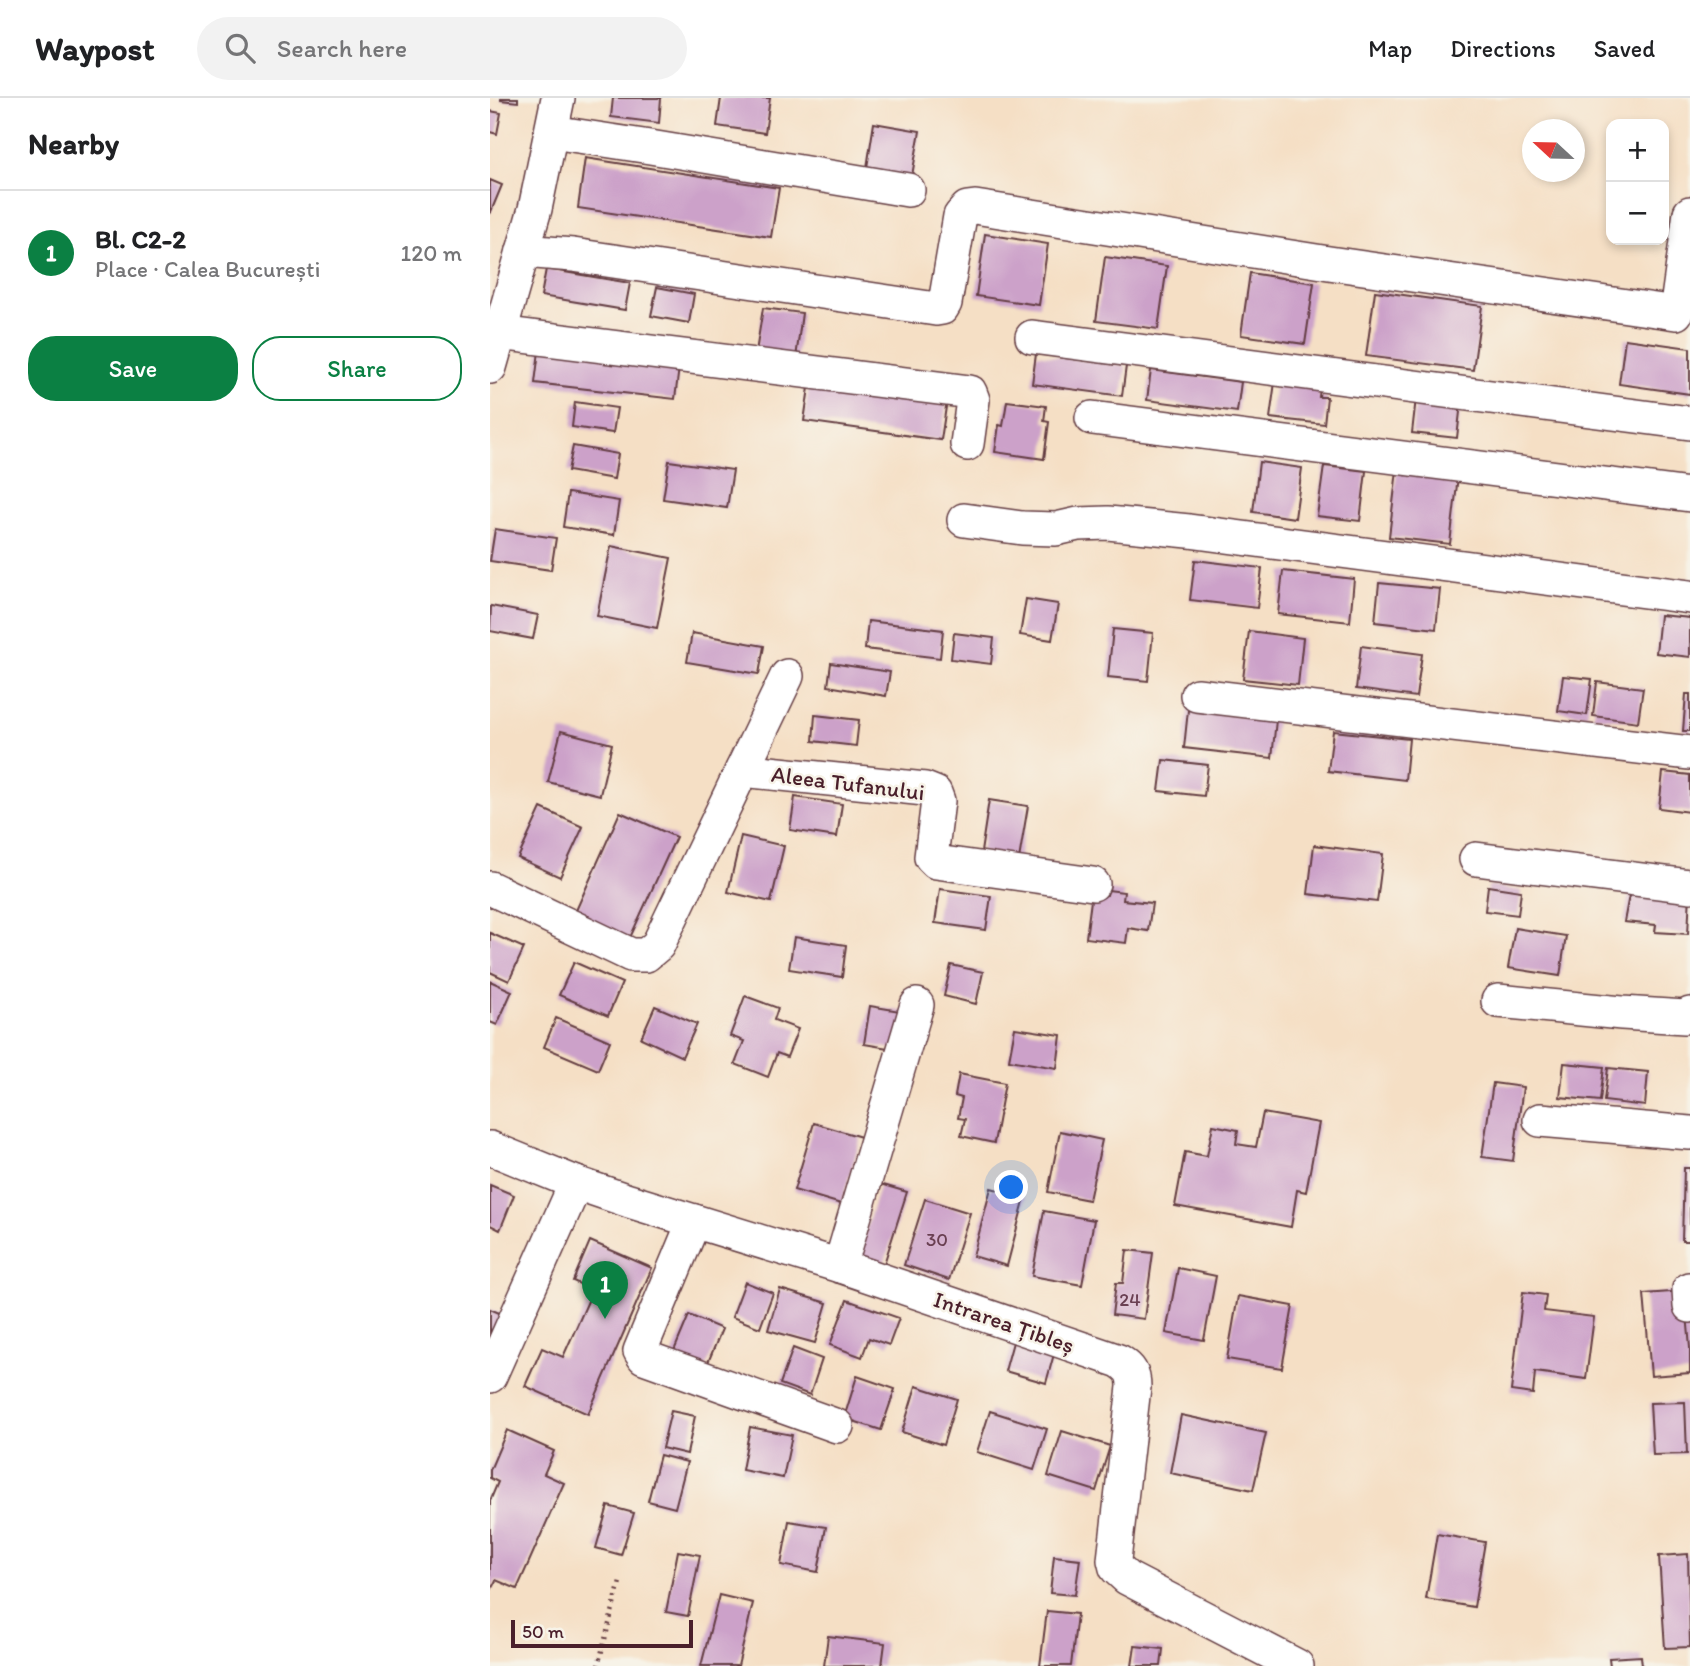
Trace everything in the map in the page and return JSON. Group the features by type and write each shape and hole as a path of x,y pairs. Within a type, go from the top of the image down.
{"street":[{"path":"558,98 523,251 493,351 970,392 973,400 967,444"},
{"path":"552,132 908,190"},
{"path":"523,251 573,255 936,309 942,308 945,303 960,216 967,208 975,207 1329,263 1676,313 1690,213"},
{"path":"1032,337 1690,423"},
{"path":"1092,418 1690,495"},
{"path":"964,520 1022,528 1056,529 1078,524 1108,523 1189,531 1690,597"},
{"path":"490,888 631,955 646,955 659,945 787,676"},
{"path":"1197,695 1690,753"},
{"name":"Aleea Tufanului","path":"742,770 925,789 935,793 938,801 930,856 936,862 1093,884"},
{"path":"1476,859 1690,886"},
{"path":"1498,1001 1622,1013 1685,1017 1690,1014"},
{"path":"840,1266 917,1005"},
{"path":"1540,1120 1690,1133"},
{"name":"Intrarea Țibleș","path":"490,1148 576,1183 840,1266 1119,1361 1130,1368 1135,1387 1117,1527 1114,1560 1116,1569 1126,1578 1297,1666"},
{"path":"490,1376 576,1183"},
{"path":"694,1221 640,1351 644,1357 837,1426"}],"path":[{"path":"598,1666 621,1578"}],"building":[{"path":"518,98 518,102 501,100"},
{"path":"613,98 661,98 659,123 611,117"},
{"path":"721,98 770,98 765,133 717,126"},
{"path":"490,111 501,113 497,134 490,132"},
{"path":"874,123 920,131 911,181 866,174"},
{"path":"585,158 779,188 771,237 578,208"},
{"path":"490,180 502,185 490,214"},
{"path":"985,234 1048,244 1039,305 976,296"},
{"path":"1105,257 1167,266 1158,329 1096,321"},
{"path":"546,269 630,283 625,310 541,296"},
{"path":"1250,273 1314,283 1305,344 1241,335"},
{"path":"657,287 694,294 689,323 651,316"},
{"path":"1375,291 1482,306 1473,370 1366,356"},
{"path":"763,308 802,313 796,358 756,352"},
{"path":"1625,339 1690,348 1690,394 1619,384"},
{"path":"540,343 680,359 675,399 535,383"},
{"path":"1036,354 1126,366 1122,396 1032,384"},
{"path":"1151,370 1241,382 1237,412 1147,400"},
{"path":"810,381 947,400 941,440 804,421"},
{"path":"1275,382 1320,388 1319,397 1327,397 1324,424 1270,418"},
{"path":"1416,398 1461,403 1457,438 1412,433"},
{"path":"1007,401 1046,406 1044,421 1049,422 1044,459 995,452 999,425 1003,426"},
{"path":"575,402 617,408 613,433 572,427"},
{"path":"573,446 618,454 614,479 568,471"},
{"path":"669,461 733,470 727,508 663,499"},
{"path":"1259,462 1302,468 1295,518 1253,512"},
{"path":"1324,466 1366,471 1360,521 1317,516"},
{"path":"1397,470 1458,476 1450,544 1389,537"},
{"path":"568,493 619,501 614,535 563,527"},
{"path":"495,529 556,538 551,570 490,561"},
{"path":"611,546 671,558 657,628 597,616"},
{"path":"1195,560 1262,568 1257,608 1190,600"},
{"path":"1283,571 1354,579 1350,622 1278,614"},
{"path":"1379,583 1440,589 1436,629 1375,622"},
{"path":"1026,599 1058,604 1052,640 1020,635"},
{"path":"491,606 538,615 533,639 490,631"},
{"path":"1660,615 1690,618 1690,657 1656,653"},
{"path":"868,621 943,630 940,658 865,649"},
{"path":"1113,629 1153,633 1148,681 1108,677"},
{"path":"1249,631 1303,638 1298,685 1243,679"},
{"path":"692,633 764,646 759,674 687,662"},
{"path":"954,633 994,638 991,664 951,659"},
{"path":"1361,646 1422,654 1416,697 1356,689"},
{"path":"831,663 890,672 886,696 828,686"},
{"path":"1563,676 1592,679 1587,715 1558,711"},
{"path":"1597,682 1643,688 1638,722 1593,716"},
{"path":"1686,694 1690,694 1690,731 1683,731"},
{"path":"1188,710 1276,720 1272,758 1184,748"},
{"path":"815,715 859,720 856,746 813,741"},
{"path":"561,731 612,744 600,795 548,782"},
{"path":"1333,731 1409,739 1405,780 1328,771"},
{"path":"1163,760 1208,765 1204,796 1159,791"},
{"path":"1663,772 1690,775 1690,812 1659,808"},
{"path":"795,797 842,804 837,837 790,830"},
{"path":"989,800 1028,806 1019,859 981,852"},
{"path":"541,808 583,827 560,877 518,858"},
{"path":"620,812 676,837 629,940 574,915"},
{"path":"741,836 784,846 771,902 728,892"},
{"path":"1314,845 1383,854 1377,902 1308,894"},
{"path":"1488,886 1521,891 1518,915 1485,911"},
{"path":"940,889 991,896 986,930 935,923"},
{"path":"1108,890 1124,892 1123,900 1152,903 1148,931 1128,928 1126,943 1086,938 1092,893 1107,895"},
{"path":"1630,890 1690,893 1688,934 1655,932 1656,925 1624,922"},
{"path":"1515,928 1566,936 1560,976 1508,968"},
{"path":"490,933 524,948 509,981 490,972"},
{"path":"794,937 846,945 842,977 789,969"},
{"path":"574,962 622,983 608,1016 559,995"},
{"path":"951,965 983,972 976,1004 944,996"},
{"path":"490,981 512,991 497,1025 490,1022"},
{"path":"745,996 778,1008 774,1020 798,1029 787,1057 777,1053 768,1077 735,1064 744,1041 730,1036"},
{"path":"655,1006 697,1024 682,1057 641,1038"},
{"path":"870,1006 906,1012 900,1050 864,1044"},
{"path":"556,1018 610,1041 598,1070 544,1047"},
{"path":"1015,1028 1061,1035 1057,1068 1009,1060"},
{"path":"1564,1063 1604,1067 1600,1101 1560,1097"},
{"path":"1608,1068 1648,1072 1645,1106 1604,1101"},
{"path":"959,1074 1005,1083 994,1143 961,1136 965,1119 958,1118 962,1098 955,1096"},
{"path":"1493,1083 1523,1087 1513,1161 1482,1157"},
{"path":"1263,1113 1319,1123 1306,1192 1297,1190 1291,1227 1175,1206 1185,1152 1207,1156 1213,1125 1238,1130 1236,1144 1256,1147"},
{"path":"814,1123 861,1137 841,1204 794,1190"},
{"path":"1060,1131 1102,1140 1089,1200 1048,1192"},
{"path":"1684,1168 1690,1168 1690,1241 1682,1241"},
{"path":"880,1184 907,1192 884,1264 858,1256"},
{"path":"490,1185 514,1195 500,1230 490,1225"},
{"path":"991,1188 1025,1197 1007,1266 973,1256"},
{"path":"925,1199 970,1213 949,1280 904,1265"},
{"path":"1044,1211 1094,1220 1082,1285 1032,1276"},
{"path":"590,1241 652,1268 588,1414 525,1386 542,1348 563,1357 593,1290 573,1281"},
{"path":"1127,1250 1153,1253 1144,1319 1112,1315 1116,1283 1123,1283"},
{"path":"1178,1268 1216,1276 1204,1340 1166,1333"},
{"path":"745,1282 773,1293 760,1328 732,1317"},
{"path":"780,1289 827,1303 815,1343 768,1330"},
{"path":"1685,1291 1690,1373 1651,1376 1644,1294"},
{"path":"1523,1292 1546,1295 1544,1311 1594,1317 1586,1379 1535,1372 1533,1394 1511,1391"},
{"path":"1238,1296 1293,1306 1282,1368 1227,1359"},
{"path":"847,1300 899,1318 889,1345 869,1338 862,1357 830,1345"},
{"path":"490,1309 504,1315 490,1349"},
{"path":"689,1315 722,1329 704,1372 671,1358"},
{"path":"1013,1342 1054,1354 1046,1383 1005,1371"},
{"path":"793,1348 822,1359 810,1395 780,1384"},
{"path":"857,1376 895,1389 881,1430 844,1418"},
{"path":"916,1386 957,1399 943,1445 902,1432"},
{"path":"1685,1402 1687,1454 1653,1455 1650,1403"},
{"path":"671,1411 695,1416 687,1454 662,1448"},
{"path":"990,1411 1047,1429 1034,1470 977,1452"},
{"path":"1181,1415 1266,1433 1253,1490 1170,1473"},
{"path":"750,1427 792,1435 783,1478 742,1470"},
{"path":"507,1430 554,1451 544,1474 564,1483 517,1589 496,1580 490,1592 490,1501 498,1482 490,1478 490,1470"},
{"path":"1062,1431 1110,1446 1096,1491 1048,1476"},
{"path":"660,1455 687,1462 675,1508 648,1501"},
{"path":"608,1506 634,1513 621,1555 596,1548"},
{"path":"789,1521 826,1527 818,1572 781,1565"},
{"path":"1437,1534 1485,1542 1474,1607 1426,1599"},
{"path":"678,1551 700,1555 688,1616 666,1612"},
{"path":"1688,1554 1690,1647 1665,1648 1659,1556"},
{"path":"1054,1556 1080,1559 1075,1595 1050,1593"},
{"path":"719,1595 753,1603 738,1666 701,1666"},
{"path":"1047,1611 1077,1614 1071,1666 1040,1666"},
{"path":"828,1636 885,1643 882,1666 824,1666"},
{"path":"1135,1646 1163,1649 1161,1666 1132,1666"},
{"path":"1641,1656 1642,1666 1610,1666 1609,1658"}],"place":[{"name":"Bl. C2-2","path":"605,1319"}]}
